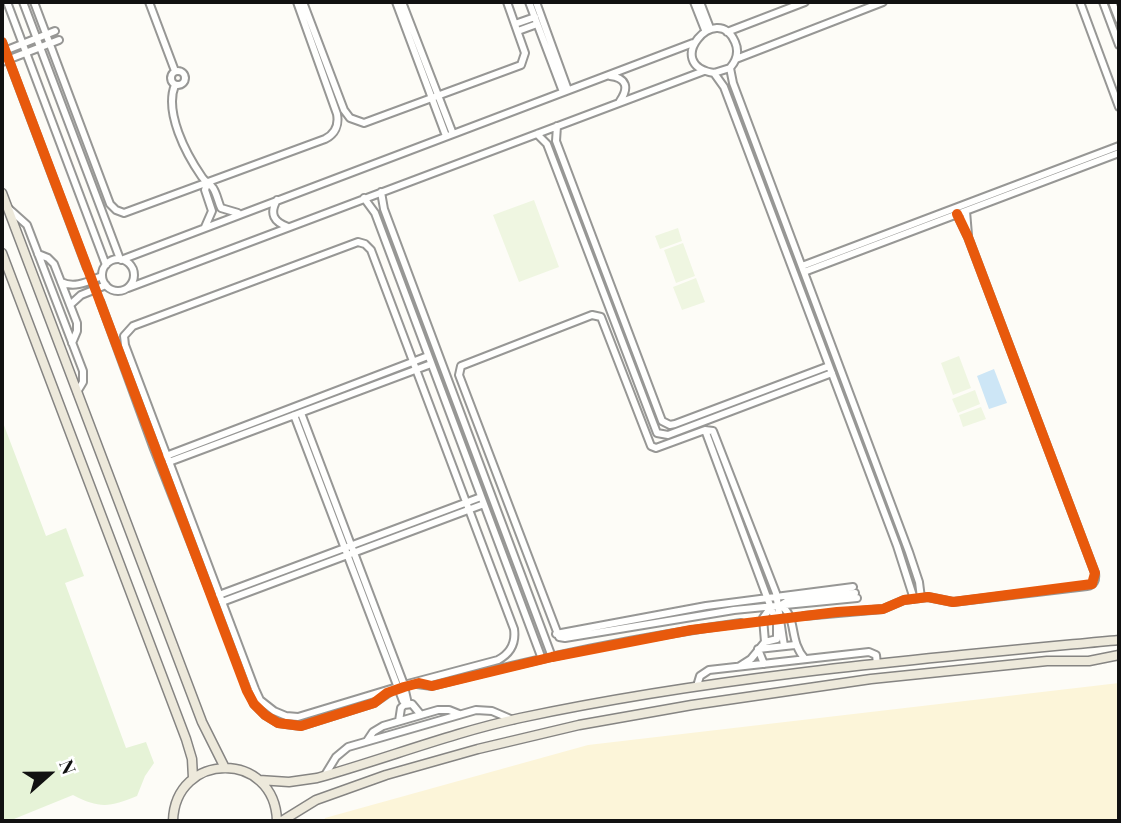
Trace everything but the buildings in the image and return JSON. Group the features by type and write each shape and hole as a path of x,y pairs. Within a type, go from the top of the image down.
{"main road":[{"path":"2,192 202,722 225,768"},
{"path":"2,253 186,739 192,759 193,778"},
{"path":"259,780 299,781 513,720 697,686 761,676 1119,640"},
{"path":"173,821 177,798 193,778 208,770 225,768 243,771 259,780 274,800 280,821 309,803 386,775 579,725 692,705 871,680 1047,662 1089,661 1119,655"}],"street":[{"path":"8,2 106,265 103,276 106,285 116,291 704,71 714,73 730,68 736,59 736,44 727,32"},
{"path":"23,2 120,260 129,264 133,271 133,280 128,288"},
{"path":"34,2 113,208 128,213 325,139 336,129 337,114 297,2"},
{"path":"149,2 175,71"},
{"path":"303,2 344,110 350,118 359,122 369,122 521,65 525,53 507,2"},
{"path":"396,2 449,135"},
{"path":"402,2 435,98"},
{"path":"529,2 566,91"},
{"path":"536,2 566,91"},
{"path":"694,2 708,29"},
{"path":"701,2 708,29"},
{"path":"708,29 727,32 805,2"},
{"path":"736,59 883,2"},
{"path":"1080,2 1119,107"},
{"path":"1103,2 1119,45"},
{"path":"1112,2 1119,20"},
{"path":"516,28 536,21"},
{"path":"106,265 694,43 708,29"},
{"path":"3,51 55,32"},
{"path":"5,60 58,40"},
{"path":"2,41 5,60 87,268"},
{"path":"694,43 692,49 695,62 704,71"},
{"path":"730,68 733,83 912,560 917,599"},
{"path":"175,71 171,78 175,85 171,99 173,114 188,154 207,184"},
{"path":"175,71 182,72 186,79 182,85 175,85"},
{"path":"714,73 722,83 917,599"},
{"path":"608,75 621,78 626,84 626,91 619,103"},
{"path":"557,126 556,141 665,424"},
{"path":"537,134 545,141 645,406 659,435 668,435 830,370"},
{"path":"747,149 757,146"},
{"path":"803,269 1119,146"},
{"path":"803,269 1119,153"},
{"path":"207,184 205,190 214,202 223,210 240,214"},
{"path":"566,195 575,191"},
{"path":"381,192 384,209 552,657"},
{"path":"364,198 375,213 542,659"},
{"path":"277,200 272,209 273,216 280,224 289,227"},
{"path":"205,227 211,217 214,202"},
{"path":"7,207 26,223 72,343 83,374 77,392"},
{"path":"966,211 968,237"},
{"path":"804,615 883,609 901,601 932,597 953,602 1087,586 1096,579 957,214"},
{"path":"360,242 371,250 514,629 513,644 508,654 498,660 401,687 306,715 290,716 278,713 264,704 257,695 124,342 128,329 360,242"},
{"path":"38,254 52,262 70,306 78,327 72,343"},
{"path":"60,281 67,285 77,285 103,276"},
{"path":"401,283 410,279"},
{"path":"77,285 81,295"},
{"path":"70,306 81,295 106,285"},
{"path":"100,301 247,691 254,704 278,723 301,726 374,703 387,693 419,683 432,686 542,659 741,623"},
{"path":"556,634 773,597 855,593 776,606 754,608 563,639 556,634 459,375 461,366 598,315 602,318 651,446 656,448 705,430 714,432 773,597 776,606 790,646 805,659"},
{"path":"816,332 825,329"},
{"path":"168,459 430,360"},
{"path":"222,438 297,414 414,366"},
{"path":"665,424 675,424 830,370"},
{"path":"645,406 655,402"},
{"path":"297,414 406,704"},
{"path":"453,422 462,418"},
{"path":"659,435 665,424"},
{"path":"853,430 862,426"},
{"path":"221,599 483,500"},
{"path":"903,564 912,560"},
{"path":"513,583 523,579"},
{"path":"754,600 754,608"},
{"path":"767,641 763,618 766,611 776,606"},
{"path":"740,666 751,659 767,641 778,636 776,606"},
{"path":"776,606 790,615 790,646"},
{"path":"603,624 603,632"},
{"path":"758,649 790,646"},
{"path":"758,649 764,664"},
{"path":"697,686 700,676 707,670 871,652 876,655 877,664"},
{"path":"399,721 400,709 406,704 413,705 421,715"},
{"path":"367,741 376,729 399,721 442,709 459,715"},
{"path":"325,775 341,751 367,741 484,709 498,712 513,720"}],"green space":[{"path":"534,200 559,267 519,282 493,215"},
{"path":"678,228 682,241 660,249 655,236"},
{"path":"683,243 695,276 676,283 664,250"},
{"path":"696,278 705,302 682,310 673,287"},
{"path":"959,356 971,388 953,395 941,363"},
{"path":"975,390 980,404 958,413 952,399"},
{"path":"981,407 986,419 963,427 959,415"},
{"path":"2,420 46,536 66,528 84,576 65,583 126,748 146,742 154,763 137,796 105,805 91,803 73,795 9,821 2,821"}],"sand":[{"path":"1119,683 1119,821 324,821 325,818 588,745"}],"water":[{"path":"994,369 1007,403 989,409 977,376"}],"tunnel":[{"path":"87,268 100,301"},
{"path":"741,623 804,616"}],"cycle path":[{"path":"2,42 247,691 254,704 278,723 301,726 374,703 387,693 419,683 432,686 552,657 691,630 883,609 904,600 928,597 953,602 1092,584 1095,573 957,214"}]}
